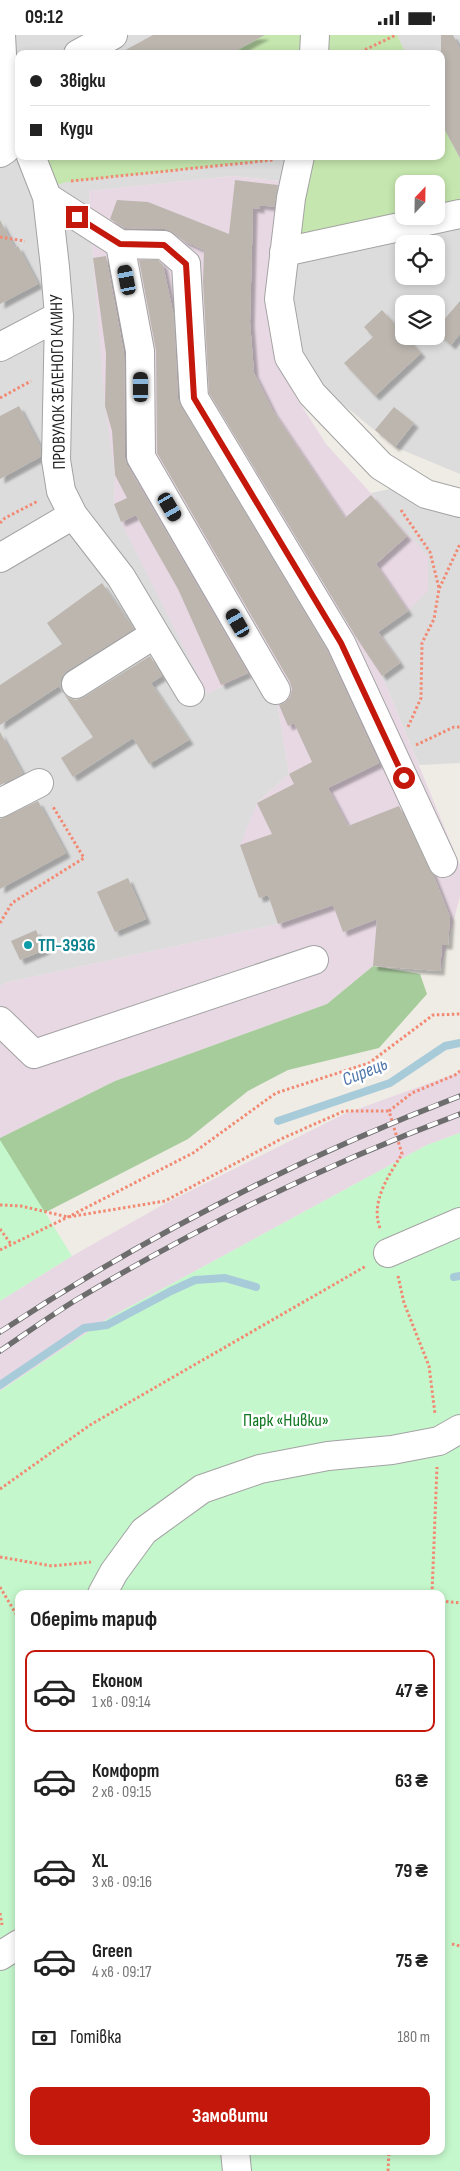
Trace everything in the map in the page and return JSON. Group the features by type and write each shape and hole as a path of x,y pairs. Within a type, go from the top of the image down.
{"street":[{"path":"0,153 6,149 12,105 1,35"},
{"path":"85,50 113,35"},
{"path":"314,50 315,35"},
{"name":"ПРОВУЛОК ЗЕЛЕНОГО КЛИНУ","path":"33,160 46,193 59,316 56,460 61,491 73,515 121,577 190,692"},
{"path":"299,160 284,252 279,299 289,357 312,394 381,466 426,494 460,503"},
{"path":"46,193 120,244 164,245 186,264 194,398 341,643 443,863"},
{"path":"284,252 460,214"},
{"path":"120,244 140,351 141,457 276,690"},
{"path":"0,347 59,316"},
{"path":"0,558 73,515"},
{"path":"76,684 155,634"},
{"path":"0,803 38,783"},
{"path":"0,1021 34,1054 314,960"},
{"path":"388,1253 460,1222"},
{"path":"104,1590 114,1571 144,1531 202,1489 269,1467 328,1456 392,1450 449,1435"},
{"path":"0,1956 15,1947"},
{"path":"235,2155 237,2171"}],"path":[{"path":"364,50 396,35"},
{"path":"46,193 66,182 272,160"},
{"path":"0,237 22,240"},
{"path":"0,398 58,366"},
{"path":"0,523 4,518 61,491"},
{"path":"411,733 408,727 421,698 422,643 434,619 439,589 460,544"},
{"path":"430,552 439,589"},
{"path":"413,739 415,745 454,727 460,727"},
{"path":"0,923 12,903 84,858 38,783"},
{"path":"0,1249 68,1217 193,1153 276,1093 369,1063 433,1015 460,1014"},
{"path":"0,1205 21,1207 68,1217 165,1201 281,1139 344,1111 389,1111 412,1093 455,1075 460,1071"},
{"path":"389,1111 402,1154 383,1184 376,1219 388,1253 396,1266 404,1303 429,1366 449,1435 432,1590"},
{"path":"0,1229 11,1244"},
{"path":"0,1489 90,1425 388,1253"},
{"path":"0,1557 52,1566 92,1562"},
{"path":"0,1587 15,1612"},
{"path":"445,1601 460,1603"},
{"path":"452,1944 460,1946"},
{"path":"388,2171 389,2155"}],"shaded area":[{"path":"0,35 306,35 304,50 15,50 15,160 292,160 289,182 233,176 89,191 93,258 115,475 114,504 207,694 247,674 277,701 289,774 257,803 259,898 268,895 278,924 4,983 0,987"},
{"path":"319,35 460,35 460,474 395,447 328,392 300,346 290,309 305,160 445,160 445,50 318,50"},
{"path":"233,176 289,182 273,326 294,394 326,444 428,556 428,591 408,611 379,632 400,663 382,676 460,865 460,897 440,971 373,966 327,1004 115,1081 0,1138 0,987 4,983 278,924 268,895 259,898 240,845 257,803 289,774 277,701 247,674 207,694 121,522 114,504 115,475 105,406 93,258 89,191"},
{"path":"394,488 460,517 460,763 419,765 382,676 378,632 408,611 371,493"},
{"path":"460,1072 460,1133 427,1145 109,1318 0,1391 0,1301 72,1256 166,1203 344,1114"}],"green space":[{"path":"253,35 397,35 404,50 235,50"},
{"path":"445,130 460,159 460,214 445,217 445,175 395,175 395,225 409,225 290,251 299,160 445,160"},
{"path":"41,160 271,160 66,182 44,189"},
{"path":"373,966 420,974 427,994 379,1048 288,1070 248,1091 188,1139 17,1227 0,1203 0,1138 115,1081 327,1004"},
{"name":"Парк «Нивки»","path":"460,1133 460,2171 0,2171 0,1391 109,1318 427,1145"},
{"path":"0,1140 72,1256 0,1301"}],"building":[{"path":"153,35 265,35 237,50 125,50"},
{"path":"441,35 453,35 460,49 460,158 445,130 445,50 441,50"},
{"path":"235,180 278,185 274,207 260,205 260,209 253,208 250,322 254,373 273,411 345,518 371,495 407,536 376,564 408,611 378,632 400,663 382,676 356,637 209,393 203,282 204,250 184,241 165,229 125,228 110,219 117,200 148,202 229,234"},
{"path":"0,220 15,248 18,246 38,284 0,304"},
{"path":"106,256 124,353 125,458 127,465 248,673 221,685 178,589 136,515 121,522 114,504 127,498 115,475 112,431 105,406 106,353 93,258"},
{"path":"139,260 158,260 163,265 174,317 178,399 181,406 327,650 379,763 328,788 348,826 399,806 433,874 450,917 448,945 442,945 440,971 373,966 377,919 343,932 333,905 278,924 268,895 259,898 240,845 272,834 257,803 294,784 289,774 312,762 294,723 288,726 279,705 290,697 292,689 290,682 157,453 156,351"},
{"path":"460,301 460,334 451,345 445,340 445,318"},
{"path":"382,310 395,324 395,345 414,345 421,353 375,396 344,363 373,337 364,327"},
{"path":"19,406 41,448 40,457 0,479 0,416"},
{"path":"394,407 414,423 395,447 375,430"},
{"path":"102,583 134,629 67,671 62,677 60,684 62,691 59,686 0,725 0,685 62,644 47,623"},
{"path":"150,656 162,676 151,683 189,740 149,764 133,738 73,777 61,758 93,737 64,694 76,700 84,697"},
{"path":"0,732 23,774 0,785"},
{"path":"38,801 66,853 0,889 0,819"},
{"path":"128,878 146,919 115,932 97,892"},
{"name":"ТП-3936","path":"36,930 45,950 20,960 11,941"}],"waterway":[{"name":"Сирець","path":"278,1121 390,1083 445,1046 460,1043"},
{"path":"454,1277 460,1276"},
{"path":"0,1385 84,1328 107,1325 195,1280 225,1278 256,1287"}],"railway":[{"path":"0,1332 110,1264 223,1202 340,1146 460,1096"},
{"path":"0,1351 76,1300 216,1222 361,1154 460,1114"}],"place":[{"name":"ТП-3936","path":"28,945"}],"route":[{"path":"77,217 120,244 164,245 186,264 194,398 341,643 404,778"}]}
